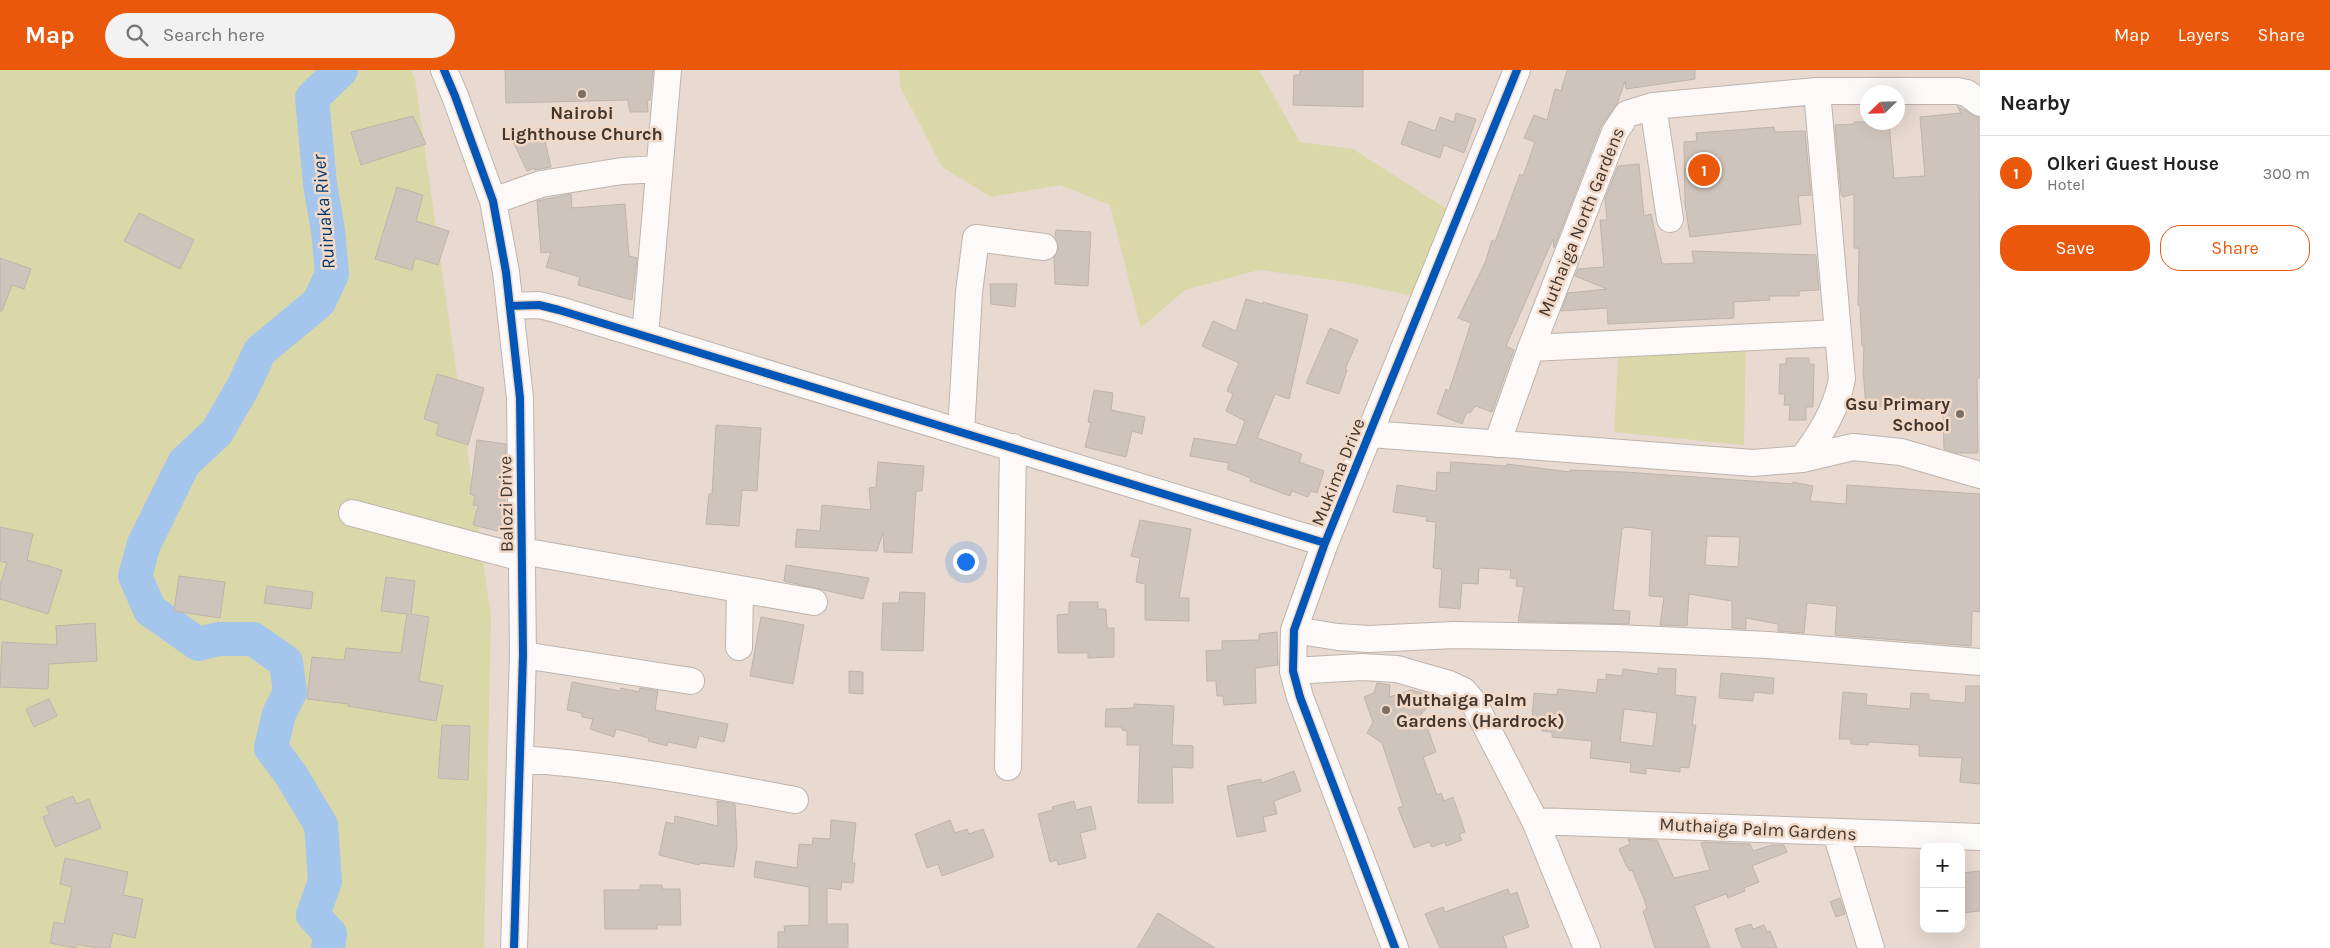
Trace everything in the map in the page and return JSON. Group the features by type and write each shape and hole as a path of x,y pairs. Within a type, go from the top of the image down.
{"street":[{"name":"Balozi Drive","path":"444,70 493,201 510,306 520,398 523,655 514,948"},
{"path":"645,336 668,70"},
{"name":"Mukima Drive","path":"1395,948 1307,717 1293,671 1294,630 1325,543 1517,70"},
{"path":"1802,459 1822,432 1838,399 1842,379 1817,91"},
{"name":"Muthaiga North Gardens","path":"1497,444 1530,348 1615,132 1626,114 1653,106 1817,91 1957,91 1967,94 1980,104"},
{"path":"1653,106 1670,219"},
{"path":"493,201 541,184 622,171 659,168"},
{"path":"961,432 969,292 976,238 1044,246"},
{"path":"510,306 539,305 1325,543"},
{"path":"1530,348 1838,332"},
{"path":"1370,434 1753,463 1802,459 1853,448 1901,452 1980,475"},
{"path":"1008,767 1013,447"},
{"path":"352,513 522,554 814,602"},
{"path":"740,590 740,646"},
{"path":"1294,630 1338,637 1369,639 1454,635 1617,638 1758,645 1980,662"},
{"path":"523,655 691,681"},
{"path":"1293,671 1362,667 1397,669 1449,684 1464,691 1474,703 1535,821 1587,948"},
{"path":"520,759 581,762 795,800"},
{"name":"Muthaiga Palm Gardens","path":"1535,821 1677,824 1836,833 1980,837"},
{"path":"1836,833 1871,948"}],"shaded area":[{"path":"0,70 411,70 415,79 491,617 484,948 0,948"},
{"path":"899,70 1259,70 1300,142 1353,149 1453,213 1424,298 1346,282 1259,270 1185,290 1141,328 1110,205 1060,185 991,197 942,167 900,86"},
{"path":"1746,339 1744,445 1614,432 1619,344"}],"building":[{"path":"505,70 653,70 650,100 647,100 648,112 630,112 628,100 506,103"},
{"path":"1300,70 1363,70 1363,107 1293,105 1294,75 1300,75"},
{"path":"1567,70 1695,70 1695,79 1626,89 1625,81 1617,104 1601,126 1554,248 1553,239 1506,346 1514,350 1492,412 1476,406 1470,413 1467,412 1462,424 1437,414 1446,389 1449,391 1471,323 1458,318 1485,263 1492,240 1495,242 1520,174 1523,176 1535,142 1524,138 1534,115 1547,120 1555,89 1561,91"},
{"path":"1957,106 1979,118 1980,378 1977,378 1978,453 1957,453 1944,449 1943,403 1866,407 1863,370 1864,346 1862,346 1860,306 1858,305 1859,248 1854,248 1854,194 1843,197 1841,194 1835,125 1860,122 1860,130 1890,130 1894,178 1925,176 1920,117 1961,113"},
{"path":"1456,113 1476,119 1464,153 1444,145 1440,158 1401,144 1409,121 1435,131 1440,117 1454,122"},
{"path":"413,116 426,144 361,165 351,132"},
{"path":"1774,127 1775,132 1805,131 1811,195 1798,196 1801,224 1690,237 1685,204 1684,142 1697,141 1696,133"},
{"path":"542,128 551,167 535,170 535,168 527,171 510,135"},
{"path":"1639,164 1644,216 1651,214 1662,264 1694,263 1692,251 1816,255 1819,290 1799,291 1799,296 1769,296 1770,300 1734,302 1734,318 1608,324 1607,308 1561,311 1568,293 1607,289 1575,276 1578,269 1604,267 1600,220 1607,220 1605,199 1618,166"},
{"path":"397,187 423,195 416,221 449,231 438,265 415,258 412,270 375,259"},
{"path":"571,194 572,208 625,204 629,256 637,258 632,300 578,285 580,277 546,267 551,252 541,253 537,201"},
{"path":"139,213 194,240 180,269 124,241"},
{"path":"1056,230 1091,232 1088,286 1055,284 1054,257 1059,248 1055,238"},
{"path":"0,258 31,269 24,289 12,285 2,311 0,311"},
{"path":"990,284 1017,284 1015,307 991,304"},
{"path":"1246,299 1308,315 1289,399 1275,394 1257,438 1302,454 1299,462 1324,471 1317,493 1311,491 1308,497 1292,491 1290,496 1250,481 1251,478 1227,469 1229,463 1190,456 1194,438 1236,445 1245,421 1226,411 1233,394 1227,391 1239,363 1202,346 1213,321 1236,331"},
{"path":"1330,328 1358,340 1345,369 1347,370 1339,394 1306,383"},
{"path":"1786,358 1809,358 1809,364 1814,364 1813,407 1806,407 1806,420 1789,420 1790,405 1784,405 1785,394 1779,394 1780,364 1786,364"},
{"path":"437,374 484,388 468,445 436,435 439,424 424,419"},
{"path":"1094,390 1113,393 1111,410 1145,417 1142,434 1132,431 1126,457 1085,447 1091,423 1088,422"},
{"path":"716,425 761,428 757,491 742,490 739,526 706,524 709,494 712,494"},
{"path":"477,440 506,444 504,481 506,482 506,493 504,509 506,525 497,531 473,525 478,506 473,505 475,496 470,494"},
{"path":"878,462 924,466 922,491 916,491 912,553 884,552 883,533 877,551 795,547 797,529 820,531 822,505 871,510 869,488 876,487"},
{"path":"1451,462 1506,466 1507,464 1570,472 1570,470 1625,472 1793,484 1793,482 1813,486 1810,501 1846,504 1847,485 1980,494 1980,612 1972,611 1971,646 1835,635 1837,606 1807,603 1804,633 1778,631 1778,624 1746,618 1746,629 1732,628 1732,601 1689,594 1687,626 1660,625 1664,597 1649,596 1652,530 1625,527 1622,529 1613,610 1630,611 1629,624 1518,621 1524,587 1516,586 1517,579 1510,578 1511,570 1479,568 1478,584 1462,583 1460,609 1439,607 1442,569 1433,568 1436,522 1426,521 1427,517 1393,512 1397,485 1436,491 1437,472 1450,473","holes":["1707,536 1740,537 1738,567 1705,565"]},
{"path":"1140,520 1191,529 1179,598 1189,598 1189,621 1145,620 1145,584 1136,582 1140,558 1131,556"},
{"path":"0,527 33,534 27,560 62,570 48,614 0,599 0,585 7,563 0,561"},
{"path":"786,565 869,578 863,599 784,581"},
{"path":"179,576 225,582 220,618 174,611"},
{"path":"386,577 415,581 411,614 429,617 419,681 443,686 436,721 348,706 349,704 307,699 312,657 344,660 346,648 401,653 407,614 381,611"},
{"path":"267,586 313,592 311,609 264,603"},
{"path":"900,592 925,593 923,651 881,650 883,603 899,603"},
{"path":"1069,602 1098,602 1098,609 1106,609 1107,628 1114,628 1114,657 1088,658 1088,653 1058,653 1057,615 1069,614"},
{"path":"761,617 804,625 793,684 750,676"},
{"path":"95,623 97,661 49,664 48,689 0,687 2,642 57,645 56,626"},
{"path":"1277,632 1278,665 1255,668 1256,703 1224,705 1223,696 1217,696 1216,681 1207,681 1206,651 1222,650 1222,641 1259,640 1259,634"},
{"path":"1658,668 1676,669 1675,695 1696,697 1692,725 1696,725 1689,768 1680,767 1680,772 1646,768 1646,774 1630,772 1631,763 1590,758 1592,741 1552,737 1552,732 1542,731 1543,721 1532,720 1534,693 1557,695 1558,689 1596,693 1598,679 1606,680 1606,674 1622,676 1623,669 1658,674","holes":["1624,709 1657,713 1653,746 1620,742"]},
{"path":"849,671 863,672 863,694 849,693"},
{"path":"1721,673 1774,678 1773,694 1754,692 1753,701 1719,698"},
{"path":"572,682 620,691 621,688 639,692 640,688 658,691 655,710 728,724 724,742 699,736 696,748 668,742 667,746 648,741 649,738 616,729 614,737 590,729 593,719 582,717 582,713 567,710"},
{"path":"1377,683 1390,685 1389,697 1411,690 1423,693 1428,706 1420,716 1426,724 1436,752 1423,757 1437,795 1441,793 1444,801 1453,797 1465,832 1459,834 1462,840 1446,846 1445,842 1432,847 1429,842 1414,848 1398,808 1403,806 1382,743 1367,733 1373,722 1364,697 1374,693"},
{"path":"1966,686 1980,686 1980,784 1960,782 1962,758 1919,756 1919,745 1869,742 1868,745 1851,744 1851,739 1839,739 1843,692 1867,694 1866,705 1910,709 1911,693 1929,694 1929,700 1965,703"},
{"path":"49,699 57,716 34,727 26,709"},
{"path":"1134,704 1174,706 1172,745 1193,746 1193,768 1172,767 1173,803 1138,803 1140,745 1127,745 1127,731 1122,730 1122,727 1105,727 1106,709 1134,708"},
{"path":"442,725 470,726 468,780 438,778"},
{"path":"1294,771 1301,791 1274,801 1277,814 1263,817 1266,831 1237,837 1227,786 1261,779 1261,783"},
{"path":"73,796 77,804 89,799 101,828 55,847 43,817 50,814 46,807"},
{"path":"717,801 735,804 737,845 734,867 700,863 699,865 659,855 666,822 674,824 675,816 718,826"},
{"path":"1074,801 1076,810 1091,806 1096,829 1080,833 1086,858 1058,865 1057,860 1050,862 1038,814 1053,810 1052,807"},
{"path":"831,820 856,823 852,863 855,863 853,883 842,882 841,890 827,888 827,924 848,924 848,948 778,948 778,932 785,932 784,926 809,925 809,887 754,877 756,861 797,868 799,844 812,845 813,838 830,839"},
{"path":"950,820 955,833 967,829 969,834 983,829 994,857 942,876 938,864 927,868 915,834"},
{"path":"1628,839 1657,840 1674,878 1710,870 1701,843 1704,842 1750,844 1753,851 1772,845 1784,845 1787,852 1752,866 1759,882 1744,888 1745,891 1728,898 1726,894 1694,906 1710,948 1655,948 1643,911 1647,909 1644,899 1632,870 1630,871 1626,865 1619,849 1630,844"},
{"path":"65,858 128,872 123,895 143,899 135,938 113,933 110,948 97,948 77,944 75,948 50,943 54,922 64,924 72,887 60,884"},
{"path":"1980,871 1980,911 1965,913 1965,873"},
{"path":"640,885 662,885 662,889 680,889 681,925 657,925 657,929 605,929 604,890 640,890"},
{"path":"1508,889 1510,895 1517,892 1529,927 1503,936 1507,948 1440,948 1425,914 1443,907 1445,912"},
{"path":"1840,898 1845,914 1836,917 1830,902"},
{"path":"1158,913 1215,948 1137,948"},
{"path":"1751,924 1753,929 1764,925 1767,932 1770,931 1777,948 1742,948 1735,929"}],"waterway":[{"name":"Ruiruaka River","path":"328,948 330,934 313,915 325,881 321,825 291,775 271,748 279,714 290,692 286,662 253,639 219,639 198,644 150,610 135,576 144,544 184,463 217,432 243,387 260,351 319,302 332,274 328,230 320,184 312,98 341,70"}],"cycle path":[{"path":"444,70 493,201 506,272 520,398 523,655 514,948"},
{"path":"1395,948 1300,697 1293,671 1294,630 1325,543 1517,70"},
{"path":"510,306 539,305 559,310 1325,543"}],"place":[{"name":"Nairobi Lighthouse Church","path":"582,94"},
{"name":"Olkeri Guest House","path":"1704,170"},
{"name":"Gsu Primary School","path":"1960,414"},
{"name":"Muthaiga Palm Gardens (Hardrock)","path":"1386,710"}]}
